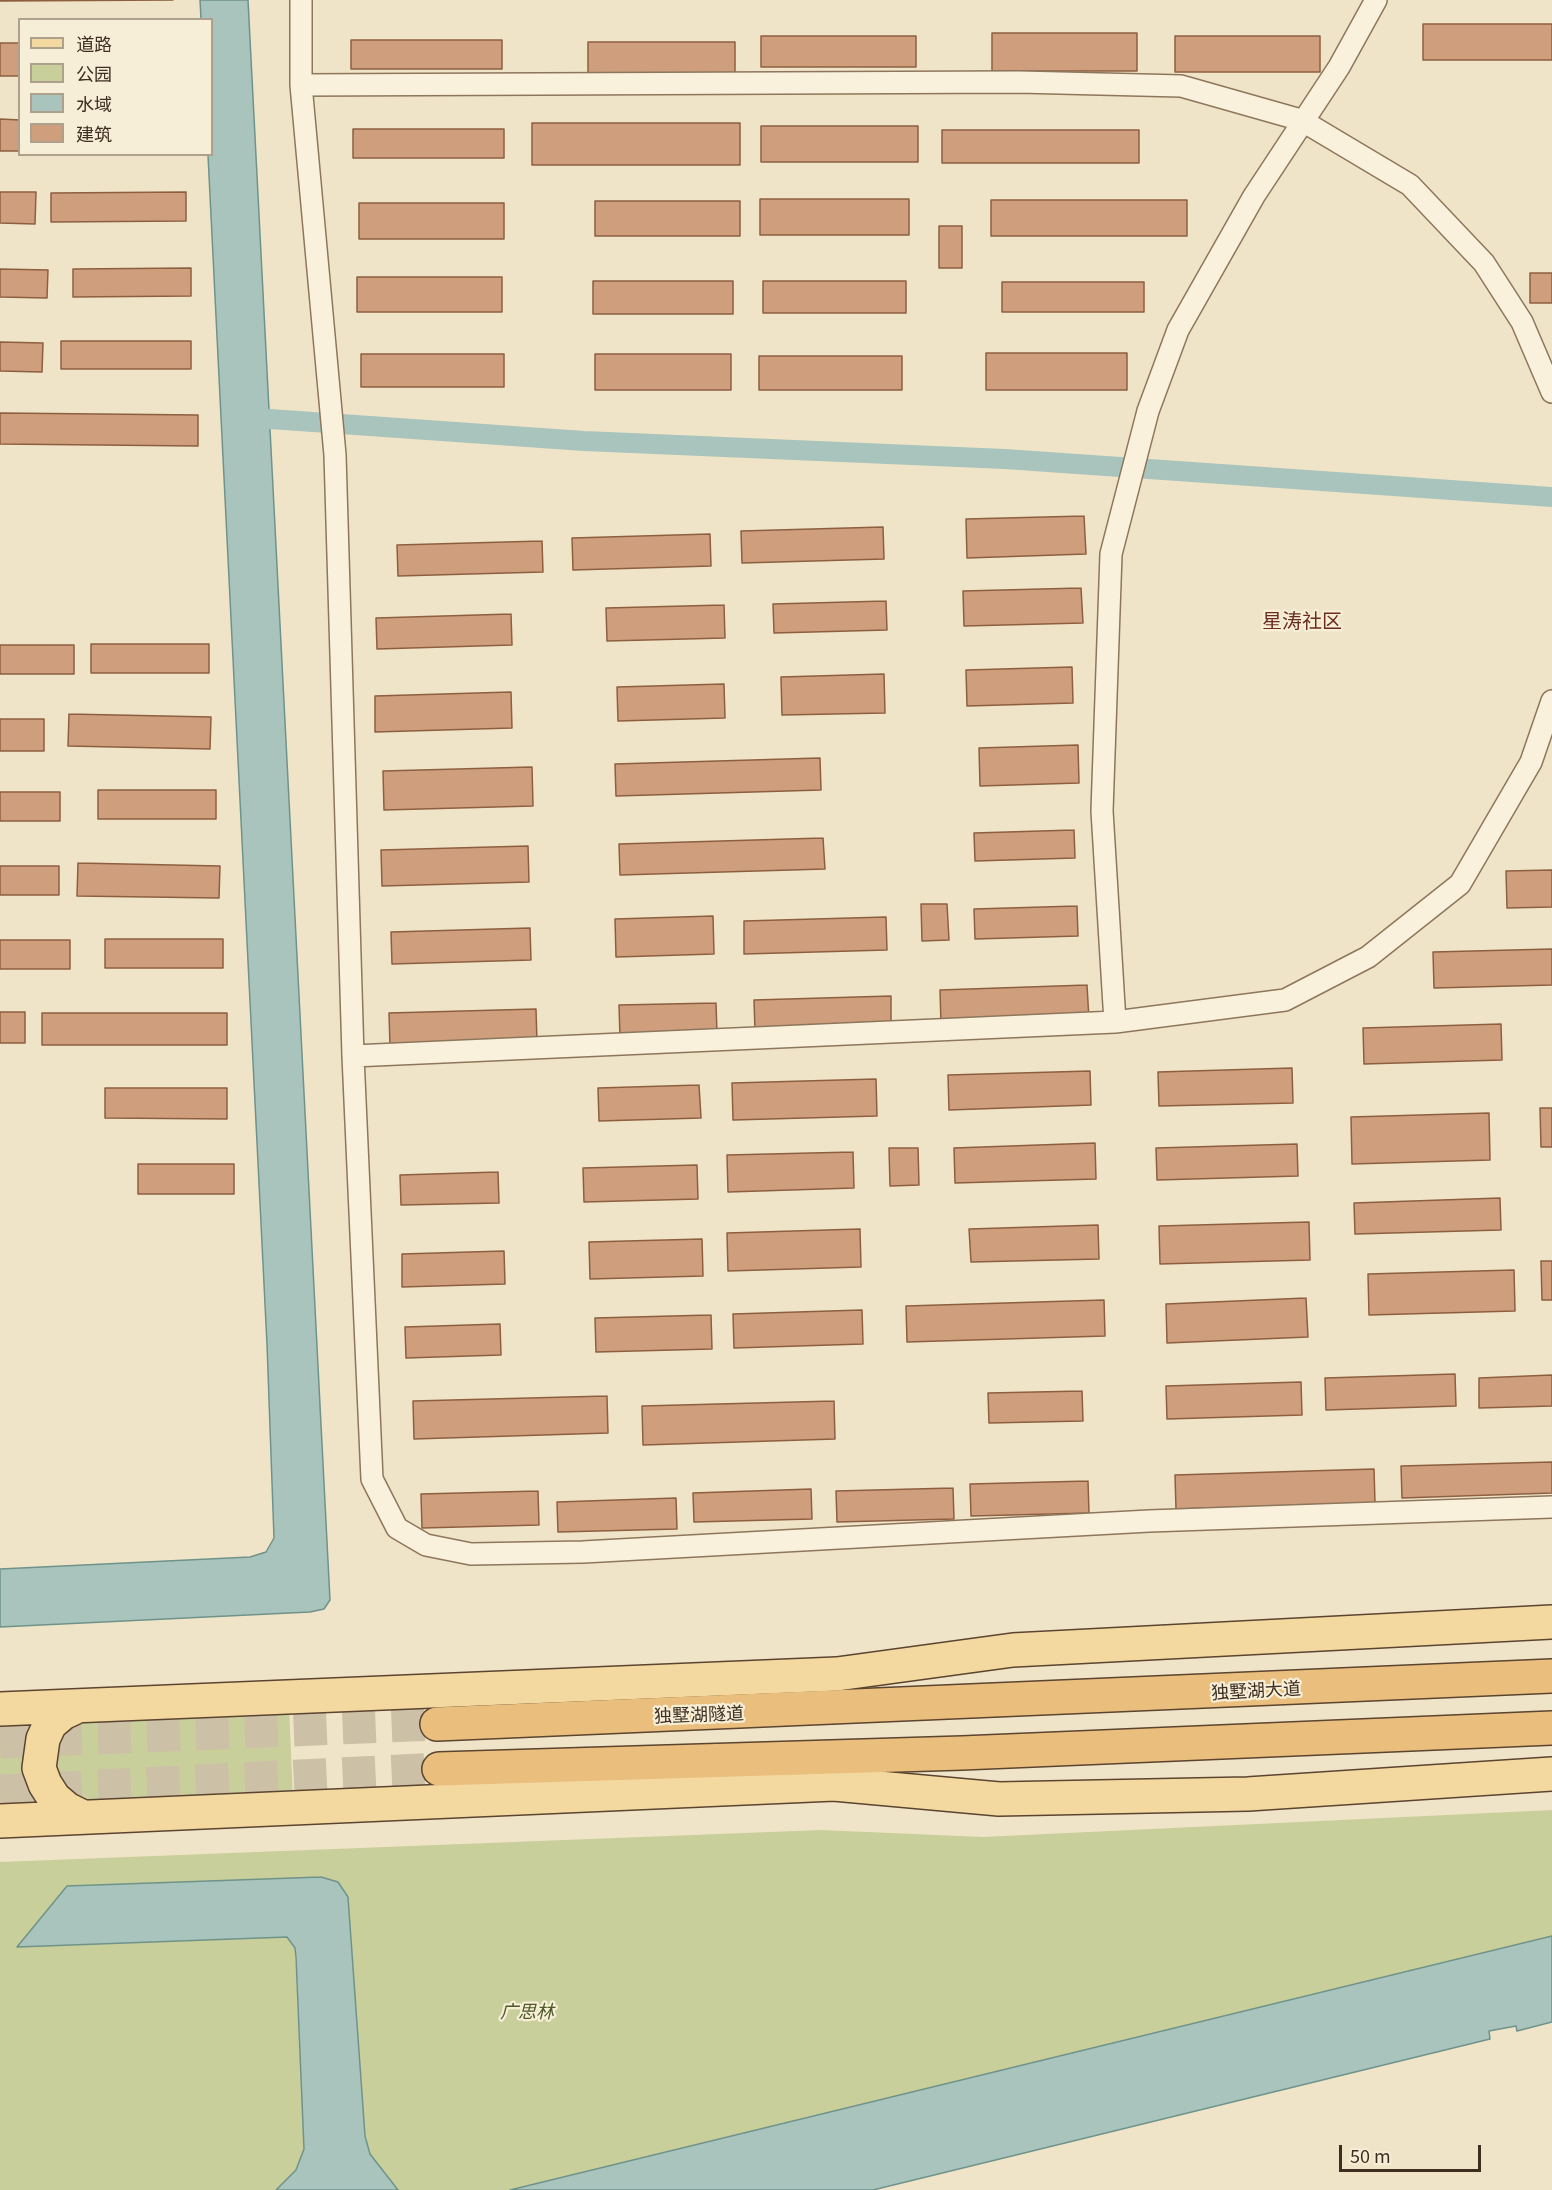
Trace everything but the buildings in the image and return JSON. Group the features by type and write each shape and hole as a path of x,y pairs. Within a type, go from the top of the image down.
{"highway":[{"name":"独墅湖大道","path":"960,1703 1552,1676"},
{"name":"独墅湖隧道","path":"437,1724 960,1703"},
{"path":"438,1769 962,1753 1552,1728"}],"main road":[{"path":"0,1709 837,1674 1013,1650 1552,1622"},
{"path":"78,1706 63,1713 50,1724 43,1739 39,1768 54,1798 67,1809 83,1817"},
{"path":"0,1821 834,1784 999,1799 1248,1794 1552,1774"}],"street":[{"path":"301,0 302,85 331,387 335,455 353,1056 372,1479 397,1528 426,1545 471,1554 583,1552 1149,1521 1552,1507"},
{"path":"1115,1022 1102,811 1111,554 1148,411 1178,330 1254,196 1301,120 1339,67 1376,0"},
{"path":"302,85 1019,82 1181,86 1301,120 1410,185 1484,263 1522,322 1552,392"},
{"path":"353,1056 1115,1022 1285,1000 1368,957 1460,885 1531,762 1552,701"}],"green space":[{"path":"289,1705 293,1799 73,1801 51,1761 56,1740 79,1718"},
{"path":"36,1717 45,1802 0,1814 0,1719"},
{"name":"广思林","path":"1552,1810 1552,1936 510,2190 398,2190 370,2154 364,2128 348,1897 282,1935 287,1937 295,1948 304,2149 296,2170 282,2186 276,2190 0,2190 0,1862 821,1830 983,1837"}],"water":[{"path":"200,0 248,0 330,1600 324,1609 310,1612 0,1627 0,1569 250,1557 266,1552 274,1538 267,1344 208,156 213,156 213,18 201,18"},
{"path":"321,1877 338,1882 348,1897 365,2136 370,2154 398,2190 276,2190 296,2170 304,2149 296,1957 295,1948 287,1937 17,1947 67,1886"},
{"path":"1552,1936 1552,2022 1517,2031 1516,2026 1489,2031 1490,2039 873,2190 510,2190"}],"waterway":[{"path":"270,419 584,441 1005,459 1552,497"}],"tunnel":[{"path":"0,1742 437,1724"},
{"path":"0,1791 439,1769"}],"district":[{"name":"星涛社区","path":"1302,620"}]}
